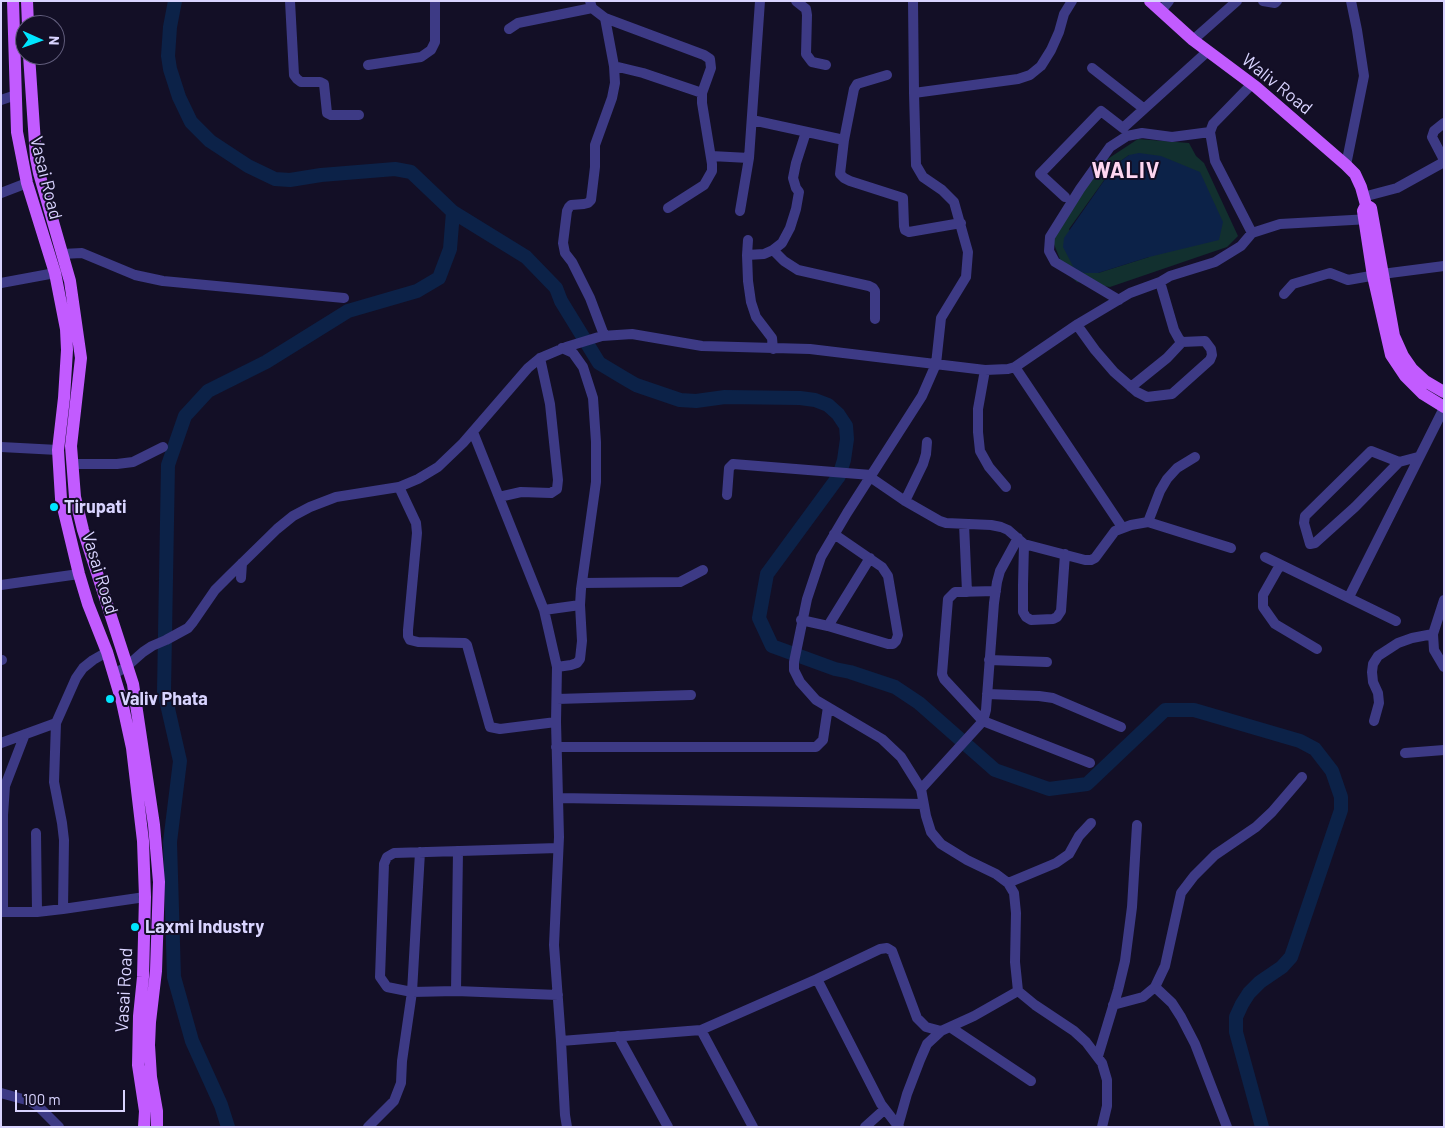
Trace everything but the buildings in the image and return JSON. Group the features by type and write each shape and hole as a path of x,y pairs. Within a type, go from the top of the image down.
{"main road":[{"name":"Vasai Road","path":"13,1 17,132 27,183 54,273 64,317 66,350 58,450 62,499 79,574 114,674 132,748 143,841 145,897 138,1065 150,1125"},
{"path":"26,1 27,15"},
{"name":"Waliv Road","path":"1150,1 1165,6 1193,40 1252,84 1346,165 1358,180 1365,201 1372,208 1369,219 1390,355 1405,376 1423,394 1444,408"},
{"name":"Vasai Road","path":"30,65 36,158 70,281 81,358 73,418 72,464 75,497 83,530 133,684 154,825 159,882 156,971 149,1045 151,1077 157,1111 150,1125"},
{"name":"Waliv Road","path":"1378,275 1394,336 1403,356 1412,369 1425,381 1444,392"}],"street":[{"path":"290,1 294,75 301,82 320,82 324,84 327,113 331,115 359,115"},
{"path":"368,65 421,57 431,50 435,42 435,1"},
{"path":"740,211 749,158 760,1"},
{"path":"796,1 806,10 808,15 806,54 812,62 826,65"},
{"path":"913,1 916,165 923,177 949,196 954,202 968,252 966,277 941,318 936,364 922,396 821,557 807,598 798,639 794,670 800,682 816,700 882,739 901,757 921,789 931,832 941,844 967,860 996,874 1008,883 1014,893 1016,914 1015,962 1018,991 1035,1005 1074,1031 1098,1056 1107,1080 1107,1106 1102,1127"},
{"path":"914,93 1018,79 1030,75 1041,66 1051,50 1064,14 1072,1"},
{"path":"1193,40 1236,1"},
{"path":"1264,1 1275,3 1277,1"},
{"path":"1346,165 1364,76 1351,1"},
{"path":"509,28 518,23 591,4 605,18 704,55 710,59 711,68 702,93 702,103 712,171 704,185 668,208"},
{"path":"603,336 590,298 576,269 565,253 563,243 566,211 571,205 588,203 591,200 595,167 595,145 612,98 615,83 614,66 605,18"},
{"path":"1065,196 1040,174 1101,111 1123,128 1142,108 1208,51"},
{"path":"614,66 643,73 702,93"},
{"path":"1092,68 1142,108"},
{"path":"887,75 857,84 852,95 840,174 850,181 903,198 905,230 909,232 961,223"},
{"path":"1252,84 1213,124 1210,132 1215,161 1252,233"},
{"path":"1,100 16,95"},
{"path":"752,120 844,140"},
{"path":"1365,201 1397,188 1444,161 1432,137 1434,131 1444,123"},
{"path":"747,255 764,254 773,250 782,243 790,228 799,192 793,178 806,132"},
{"path":"1119,300 1055,262 1049,251 1050,238 1080,189 1110,147 1127,136 1142,133 1172,137 1210,132"},
{"path":"711,156 749,158"},
{"path":"1,193 27,183"},
{"path":"114,674 152,646 188,628 215,590 277,529 293,516 336,497 399,487 418,479 438,467 473,432 528,368 540,358 564,348 603,336 632,334 702,346 810,349 985,370 1002,370 1016,367 1077,325 1130,293 1160,282 1170,276 1215,262 1241,246 1252,233 1280,224 1369,219"},
{"path":"748,240 748,281 751,302 756,317 772,338 773,349"},
{"path":"773,250 784,261 798,270 873,288 875,291 875,319"},
{"path":"62,254 82,253 135,275 163,281 344,298"},
{"path":"1284,294 1293,284 1330,273 1348,280 1444,266"},
{"path":"1,284 54,273"},
{"path":"1160,282 1174,330 1182,342"},
{"path":"1077,325 1114,372 1131,387 1137,392 1147,397 1172,394 1210,360 1212,349 1205,341 1182,342 1167,358 1131,387"},
{"path":"557,667 577,663 580,659 582,640 580,605 596,482 593,398 583,367 573,354 564,348"},
{"path":"498,497 521,492 551,493 557,489 558,480 550,404 540,358"},
{"path":"1016,367 1122,527"},
{"path":"985,370 978,409 980,450 989,467 1006,487"},
{"path":"1349,597 1444,408"},
{"path":"473,432 544,610 557,667 558,848 554,945 564,1115 567,1127"},
{"path":"905,501 923,464 927,442"},
{"path":"1,448 58,450"},
{"path":"72,464 132,462 163,448"},
{"path":"1399,462 1371,451 1305,516 1304,523 1310,544 1314,543 1355,507 1399,462 1418,457"},
{"path":"1148,522 1160,491 1167,479 1177,468 1195,457"},
{"path":"727,495 729,468 732,464 871,476 905,501 940,521 990,525 1008,530 1021,541 1091,560 1095,558 1107,539 1115,531 1122,527 1148,522 1231,548"},
{"path":"399,487 416,523 417,533 408,630 410,640 418,642 465,643 467,645 490,727 500,729 556,722"},
{"path":"964,524 967,592"},
{"path":"802,620 888,644 893,644 896,641 898,635 888,576 882,567 834,534"},
{"path":"1021,541 1024,612 1026,617 1031,620 1053,619 1061,611 1065,554"},
{"path":"921,789 983,721 986,710 996,590 1000,571 1021,541"},
{"path":"1265,557 1396,621"},
{"path":"828,626 870,558"},
{"path":"241,578 242,563"},
{"path":"1280,565 1263,595 1263,607 1274,624 1317,649"},
{"path":"582,583 680,582 703,570"},
{"path":"1,586 79,574"},
{"path":"996,590 955,592 948,599 942,674 949,686 983,721 1090,763"},
{"path":"1444,600 1433,634 1434,650 1444,667"},
{"path":"544,610 580,605"},
{"path":"1374,721 1379,703 1372,672 1373,664 1378,656 1398,643 1433,634"},
{"path":"63,909 64,840 54,782 56,723 76,678 83,668 107,652"},
{"path":"990,660 1047,662"},
{"path":"987,694 1053,698 1121,727"},
{"path":"557,699 691,695"},
{"path":"556,747 816,747 823,740 828,707"},
{"path":"1,743 56,723"},
{"path":"25,734 5,786 2,912 37,912 145,897"},
{"path":"1405,753 1444,750"},
{"path":"1113,1005 1143,997 1155,987 1165,966 1181,893 1194,876 1215,855 1256,828 1302,777"},
{"path":"558,798 923,804"},
{"path":"1008,883 1056,863 1069,854 1079,836 1091,823"},
{"path":"1098,1056 1118,990 1129,938 1137,825"},
{"path":"36,833 37,912"},
{"path":"558,848 394,853 387,857 384,864 380,977 387,987 412,992 456,991 558,995"},
{"path":"456,991 458,851"},
{"path":"368,1127 394,1101 399,1093 412,992 420,852"},
{"path":"561,1041 701,1030 880,949 887,948 894,955 917,1018 926,1027 946,1029 1031,1081"},
{"path":"817,979 885,1109 899,1126"},
{"path":"1155,987 1172,1003 1195,1044 1227,1127"},
{"path":"899,1126 907,1094 927,1044 946,1029 974,1016 1018,991"},
{"path":"701,1030 753,1127"},
{"path":"618,1036 668,1127"},
{"path":"1,1093 30,1101 38,1106 59,1127"},
{"path":"865,1127 885,1109"}],"green space":[{"path":"1138,139 1189,143 1196,156 1204,163 1238,236 1227,247 1110,287 1077,282 1065,272 1052,239 1103,162","holes":["1129,155 1149,257 1098,273 1069,229 1115,165"]}],"water":[{"path":"1139,153 1161,156 1200,172 1223,222 1219,240 1149,257 1098,273 1085,273 1075,270 1063,247 1064,238 1115,165 1129,155"}],"waterway":[{"path":"175,1 170,27 168,56 179,97 191,122 210,141 248,166 275,179 290,180 321,175 395,169 411,172 453,212 526,257 556,288 561,301 599,363 636,385 680,400 696,401 725,397 815,400 828,405 838,414 846,426 847,439 844,460 839,476 767,574 759,618 772,646 835,669 895,687 919,703 995,770 1049,789 1087,784 1165,710 1194,710 1300,741 1315,749 1332,771 1341,797 1341,810 1291,957 1282,967 1260,982 1249,993 1236,1017 1236,1032 1262,1127"},
{"path":"228,1127 221,1105 192,1041 174,977 170,842 180,761 164,691 168,465 185,416 208,391 266,362 348,311 417,291 439,278 450,249 453,212"}],"place":[{"name":"Tirupati","path":"54,507"},
{"name":"Valiv Phata","path":"110,699"},
{"name":"Laxmi Industry","path":"135,927"}],"district":[{"name":"WALIV","path":"1126,171"}]}
